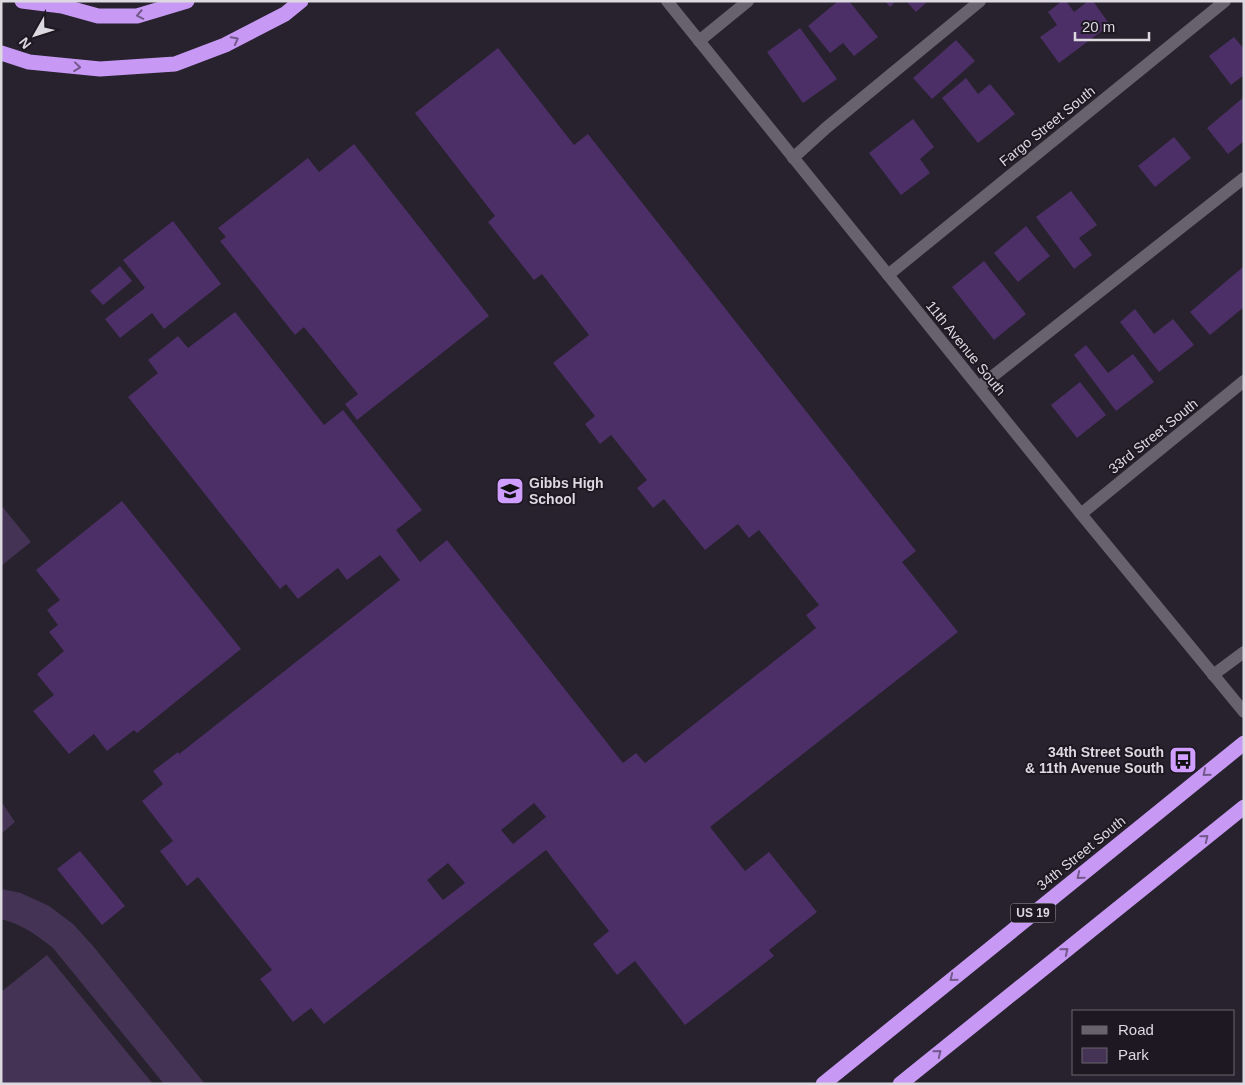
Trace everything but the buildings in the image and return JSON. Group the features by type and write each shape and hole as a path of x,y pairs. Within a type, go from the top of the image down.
{"highway":[{"path":"22,1 60,4 98,16 137,16 187,1"},
{"path":"1,53 29,62 100,69 175,64 225,45 285,14 300,1"},
{"path":"1,42 29,62"},
{"name":"34th Street South","path":"823,1084 1244,743"},
{"path":"900,1084 1244,807"}],"street":[{"name":"11th Avenue South","path":"667,1 1081,514 1244,712"},
{"path":"699,41 748,1"},
{"path":"793,158 826,128 980,1"},
{"name":"Fargo Street South","path":"888,275 1225,1"},
{"path":"978,387 1244,178"},
{"name":"33rd Street South","path":"1081,514 1244,381"},
{"path":"1213,675 1244,652"}],"green space":[{"path":"1,505 31,542 1,566"},
{"path":"1,801 15,822 1,834"},
{"path":"1,889 21,893 49,906 73,924 205,1084 164,1084 53,948 29,930 1,919"},
{"path":"47,955 153,1084 1,1084 1,992"}],"place":[{"name":"Gibbs High School","path":"510,491"},
{"name":"34th Street South & 11th Avenue South","path":"1183,760"}]}
